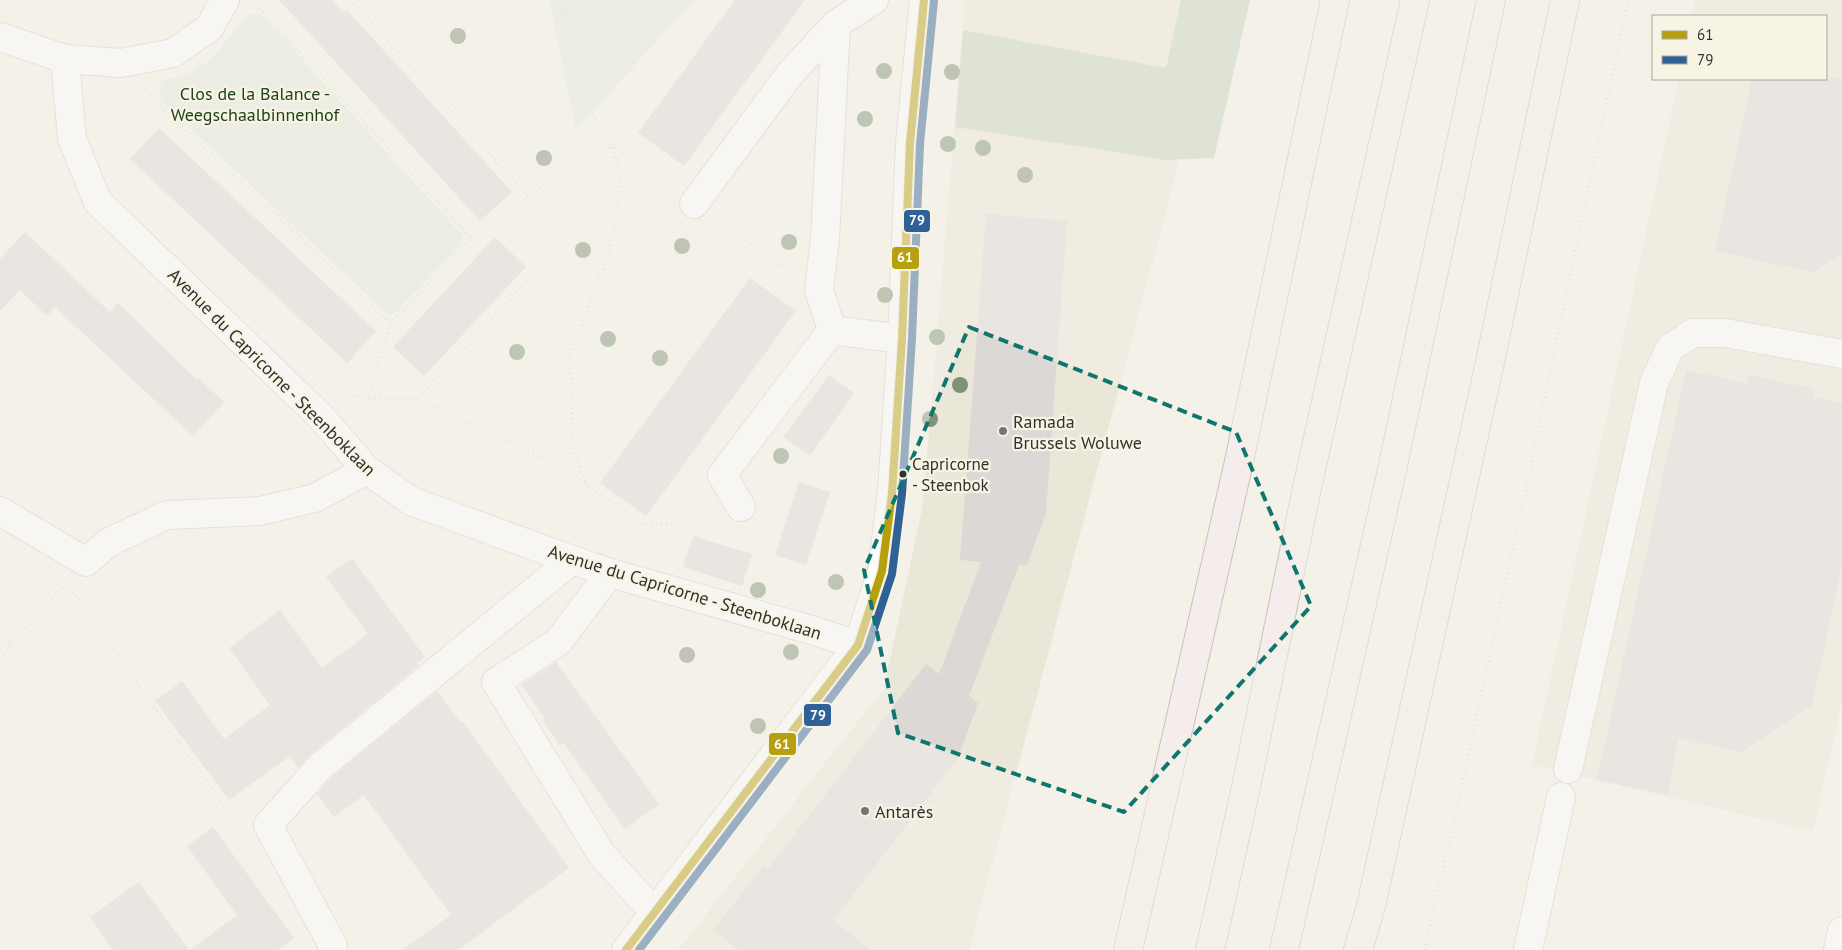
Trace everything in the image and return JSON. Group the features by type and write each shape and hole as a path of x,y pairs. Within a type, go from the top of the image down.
{"highway":[{"path":"1128,950 1240,456 1335,0"},
{"path":"1210,950 1246,787 1307,488 1415,0"},
{"path":"1284,950 1392,470 1491,0"},
{"path":"1358,950 1371,906 1490,362 1565,0"},
{"path":"1367,950 1371,906"}],"street":[{"path":"0,37 65,59 121,62 173,53 209,28 225,0"},
{"path":"694,204 789,75 836,24 874,0"},
{"path":"626,950 858,645 882,571 892,493 902,339 910,143 924,0"},
{"path":"832,330 820,290 836,24"},
{"name":"Avenue du Capricorne - Steenboklaan","path":"65,59 72,139 98,202 320,416 367,470 411,501 572,560 610,573 858,645"},
{"path":"832,330 902,339"},
{"path":"741,507 722,476 832,330"},
{"path":"1568,768 1654,382 1670,348 1694,333 1725,333 1842,354"},
{"path":"0,511 86,562 109,542 167,515 260,510 315,498 367,470"},
{"path":"332,950 332,946 268,825 320,767 572,560"},
{"path":"610,573 558,642 496,682 602,855 654,912"},
{"path":"1528,950 1561,797"},
{"path":"1838,950 1842,930"}],"path":[{"path":"351,0 528,196"},
{"path":"561,0 584,99 612,146 622,188 608,254 570,356 573,452 588,485"},
{"path":"563,14 584,0"},
{"path":"1425,950 1527,487 1628,0"},
{"path":"255,4 369,130 471,238"},
{"path":"121,62 162,108 281,216 392,323"},
{"path":"612,146 528,196 471,238 392,323 368,398 417,399 569,470 643,524 689,525 722,476"},
{"path":"612,146 779,266 824,239"},
{"path":"417,399 529,278"},
{"path":"559,527 588,485"},
{"path":"0,663 11,643 86,562"},
{"path":"66,583 228,812 268,825"},
{"path":"0,638 11,643"}],"highlighted area":[{"path":"969,327 1236,432 1311,606 1124,812 898,733 864,570"}],"shaded area":[{"path":"965,0 1213,0 1175,178 969,950 678,950 884,688 923,504"},
{"path":"1696,0 1842,0 1842,702 1813,831 1532,765 1679,80 1827,80 1827,15 1692,15"}],"green space":[{"path":"549,0 694,0 576,130"},
{"path":"1181,0 1250,0 1214,158 1165,160 955,127 963,30 1166,68"},
{"name":"Clos de la Balance - Weegschaalbinnenhof","path":"247,14 261,14 463,236 463,242 394,314 387,314 161,101 159,89 164,80 188,74 205,63 220,48"}],"building":[{"path":"279,0 332,0 343,12 347,10 512,192 480,221"},
{"path":"735,0 805,0 684,166 638,133"},
{"path":"1842,79 1842,254 1813,272 1715,251 1752,80"},
{"path":"159,128 376,331 347,363 130,159"},
{"path":"986,214 1067,221 1046,513 1027,565 1019,565 969,696 978,703 959,756 834,920 870,950 739,950 713,930 763,866 768,869 926,664 939,674 981,562 960,560"},
{"path":"25,232 110,312 118,303 197,380 198,378 224,402 193,436 55,307 47,316 20,290 0,311 0,259"},
{"path":"495,237 526,267 424,376 393,347"},
{"path":"750,278 796,311 646,516 600,483"},
{"path":"1686,370 1748,384 1749,375 1815,389 1813,397 1842,404 1842,565 1812,705 1741,752 1678,738 1668,795 1597,780"},
{"path":"829,375 854,393 810,456 783,437"},
{"path":"799,482 830,492 806,565 775,555"},
{"path":"693,536 752,554 742,586 683,567"},
{"path":"352,558 425,657 417,663 419,665 310,755 298,768 290,756 229,800 155,701 182,681 224,739 270,705 229,648 280,610 322,668 368,634 326,577"},
{"path":"556,662 659,804 625,829 563,742 560,745 542,720 545,718 521,685"},
{"path":"437,691 461,723 463,722 569,868 458,950 402,950 451,915 364,795 334,817 317,794 331,778"},
{"path":"213,827 294,938 278,950 190,950 237,915 187,846"},
{"path":"139,882 189,950 113,950 90,917"}],"transit line":[{"name":"61","path":"626,950 858,645 882,571 892,493 902,339 910,143 924,0"},
{"name":"79","path":"639,950 867,650 892,574 902,494 912,339 920,144 934,1"}],"place":[{"name":"Ramada Brussels Woluwe","path":"1003,431"},
{"name":"Capricorne - Steenbok","path":"903,474"},
{"name":"Antarès","path":"865,811"}]}
